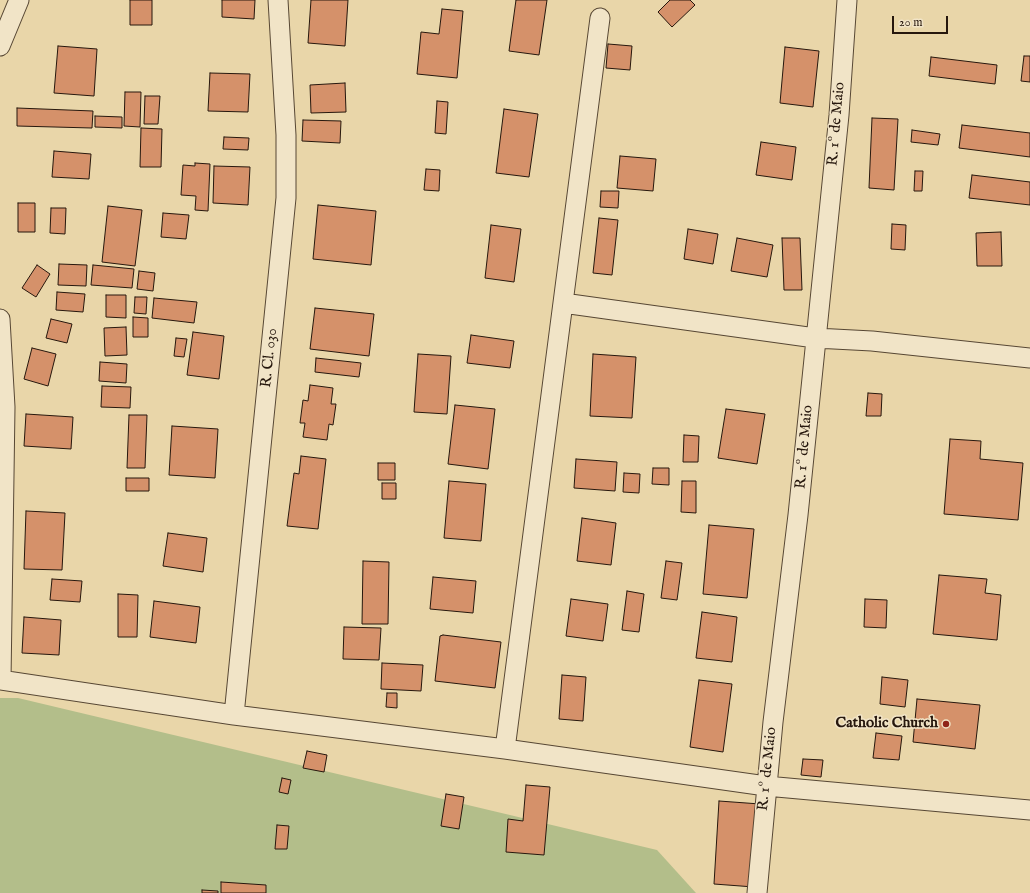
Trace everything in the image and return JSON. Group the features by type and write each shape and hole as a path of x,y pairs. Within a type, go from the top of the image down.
{"street":[{"path":"0,46 19,0"},
{"name":"R. Cl. 030","path":"234,715 286,198 286,135 278,0"},
{"name":"R. 1º de Maio","path":"757,893 766,786 798,515 839,115 847,0"},
{"path":"505,749 600,18"},
{"path":"563,304 815,338 872,341 1030,358"},
{"path":"0,319 5,407 1,680 234,715 505,749 766,786 1030,810"}],"green space":[{"path":"0,698 18,698 657,850 696,893 0,893"}],"building":[{"path":"130,0 152,0 152,25 130,25"},
{"path":"222,0 255,0 254,19 222,17"},
{"path":"311,0 348,0 345,46 308,43"},
{"path":"516,0 547,0 539,55 509,51"},
{"path":"670,0 690,0 695,5 672,27 658,12"},
{"path":"442,9 463,11 457,78 417,74 421,32 439,34"},
{"path":"608,44 632,46 630,70 606,68"},
{"path":"58,46 97,49 94,96 54,93"},
{"path":"785,47 819,51 813,107 780,103"},
{"path":"1024,56 1030,56 1030,82 1021,81"},
{"path":"931,57 997,65 995,84 929,76"},
{"path":"210,73 250,74 248,112 208,111"},
{"path":"345,83 346,112 311,113 310,85"},
{"path":"125,92 141,92 140,127 124,126"},
{"path":"145,96 160,96 158,124 144,124"},
{"path":"437,101 448,102 446,134 435,133"},
{"path":"17,108 93,111 92,128 17,126"},
{"path":"504,109 538,114 529,177 496,173"},
{"path":"95,116 122,117 122,128 95,127"},
{"path":"872,118 898,119 894,190 869,188"},
{"path":"303,120 341,121 340,143 302,141"},
{"path":"962,125 1030,133 1030,157 959,148"},
{"path":"141,128 162,129 161,167 140,167"},
{"path":"912,130 940,134 938,145 911,142"},
{"path":"224,137 249,138 248,150 223,149"},
{"path":"761,142 796,147 792,180 756,175"},
{"path":"54,151 91,154 89,179 52,177"},
{"path":"620,156 656,159 653,191 617,188"},
{"path":"195,163 210,164 208,211 195,210 196,196 181,195 183,165 195,166"},
{"path":"214,166 250,167 248,205 213,203"},
{"path":"426,169 440,170 439,191 424,190"},
{"path":"915,171 923,171 922,191 914,191"},
{"path":"972,175 1030,182 1030,205 969,198"},
{"path":"601,191 619,191 618,208 600,207"},
{"path":"18,203 35,203 35,232 18,232"},
{"path":"318,205 376,211 371,265 313,259"},
{"path":"108,206 142,210 135,266 102,262"},
{"path":"51,208 66,208 65,234 50,233"},
{"path":"163,213 189,215 186,239 161,237"},
{"path":"599,218 618,220 612,275 593,273"},
{"path":"892,224 906,225 905,250 891,249"},
{"path":"491,225 521,229 514,282 485,278"},
{"path":"688,229 718,234 713,264 684,259"},
{"path":"1001,232 1002,266 977,266 976,233"},
{"path":"737,238 773,245 767,277 731,271"},
{"path":"782,238 800,238 802,290 784,290"},
{"path":"59,264 87,265 86,286 58,285"},
{"path":"37,265 50,274 36,297 22,288"},
{"path":"93,265 134,269 132,288 91,285"},
{"path":"139,271 155,273 153,291 137,289"},
{"path":"57,292 85,294 83,312 56,310"},
{"path":"106,295 126,295 126,318 106,317"},
{"path":"135,297 147,297 146,314 134,313"},
{"path":"154,298 197,302 194,323 152,318"},
{"path":"315,308 374,314 369,356 310,349"},
{"path":"133,317 148,318 148,337 133,337"},
{"path":"51,319 72,324 67,343 46,338"},
{"path":"126,327 127,355 105,356 104,328"},
{"path":"193,332 224,336 219,379 187,375"},
{"path":"471,335 514,341 510,368 467,363"},
{"path":"176,338 187,339 184,357 174,356"},
{"path":"32,348 56,354 48,386 24,379"},
{"path":"418,354 451,356 447,414 414,412"},
{"path":"593,354 636,357 632,418 590,416"},
{"path":"316,358 361,363 359,377 315,372"},
{"path":"100,362 127,364 126,383 99,381"},
{"path":"310,385 333,388 331,404 336,404 333,425 329,424 327,440 303,437 305,423 300,423 303,400 308,401"},
{"path":"102,386 131,387 130,408 101,407"},
{"path":"868,393 882,394 881,416 866,416"},
{"path":"455,405 495,409 488,469 448,464"},
{"path":"726,409 765,414 757,464 718,458"},
{"path":"26,414 73,417 71,449 24,446"},
{"path":"129,415 147,415 145,468 127,468"},
{"path":"172,426 218,429 215,478 169,475"},
{"path":"684,435 699,436 698,462 683,462"},
{"path":"950,439 981,441 980,459 1023,463 1018,520 944,514"},
{"path":"301,456 326,459 318,529 287,526 294,473 299,474"},
{"path":"576,459 617,462 615,491 574,488"},
{"path":"378,463 395,463 395,480 378,480"},
{"path":"653,468 669,468 669,485 652,484"},
{"path":"624,473 640,474 639,493 623,492"},
{"path":"126,478 149,478 149,491 126,491"},
{"path":"449,481 486,484 481,541 444,538"},
{"path":"682,481 696,481 696,513 681,512"},
{"path":"382,483 396,483 396,499 382,499"},
{"path":"26,511 65,513 62,570 24,569"},
{"path":"582,518 616,523 611,565 577,561"},
{"path":"709,525 754,529 747,598 703,594"},
{"path":"168,533 207,538 203,572 163,566"},
{"path":"363,561 389,562 388,624 362,624"},
{"path":"666,561 682,563 677,600 661,598"},
{"path":"939,575 987,579 985,593 1001,595 997,640 933,634"},
{"path":"433,577 476,581 473,613 430,609"},
{"path":"52,579 82,581 80,602 50,600"},
{"path":"627,591 644,594 639,632 622,630"},
{"path":"118,594 138,595 137,637 118,637"},
{"path":"571,599 608,604 603,641 566,636"},
{"path":"865,599 887,600 886,628 864,627"},
{"path":"154,601 200,607 196,643 150,637"},
{"path":"702,612 737,617 732,662 696,658"},
{"path":"24,617 61,620 59,655 22,653"},
{"path":"344,627 381,628 379,660 343,659"},
{"path":"443,635 501,642 495,688 435,681 440,636"},
{"path":"382,663 423,665 421,691 381,689"},
{"path":"562,675 586,677 583,721 559,719"},
{"path":"882,677 908,680 905,707 880,704"},
{"path":"699,680 732,684 723,752 690,747"},
{"path":"387,693 397,693 397,708 386,707"},
{"name":"Catholic Church","path":"917,699 980,705 975,749 913,742"},
{"path":"876,733 902,736 899,760 873,758"},
{"path":"307,751 327,755 324,772 303,768"},
{"path":"803,759 823,760 821,777 801,775"},
{"path":"282,778 291,780 288,794 279,792"},
{"path":"526,785 550,787 544,855 506,852 508,819 523,821"},
{"path":"446,794 464,797 459,829 441,826"},
{"path":"719,801 760,804 754,887 714,884"},
{"path":"277,825 289,826 287,849 275,849"},
{"path":"221,882 266,885 266,893 221,893"},
{"path":"202,890 218,891 218,893 202,893"}],"place":[{"name":"Catholic Church","path":"946,724"}]}
